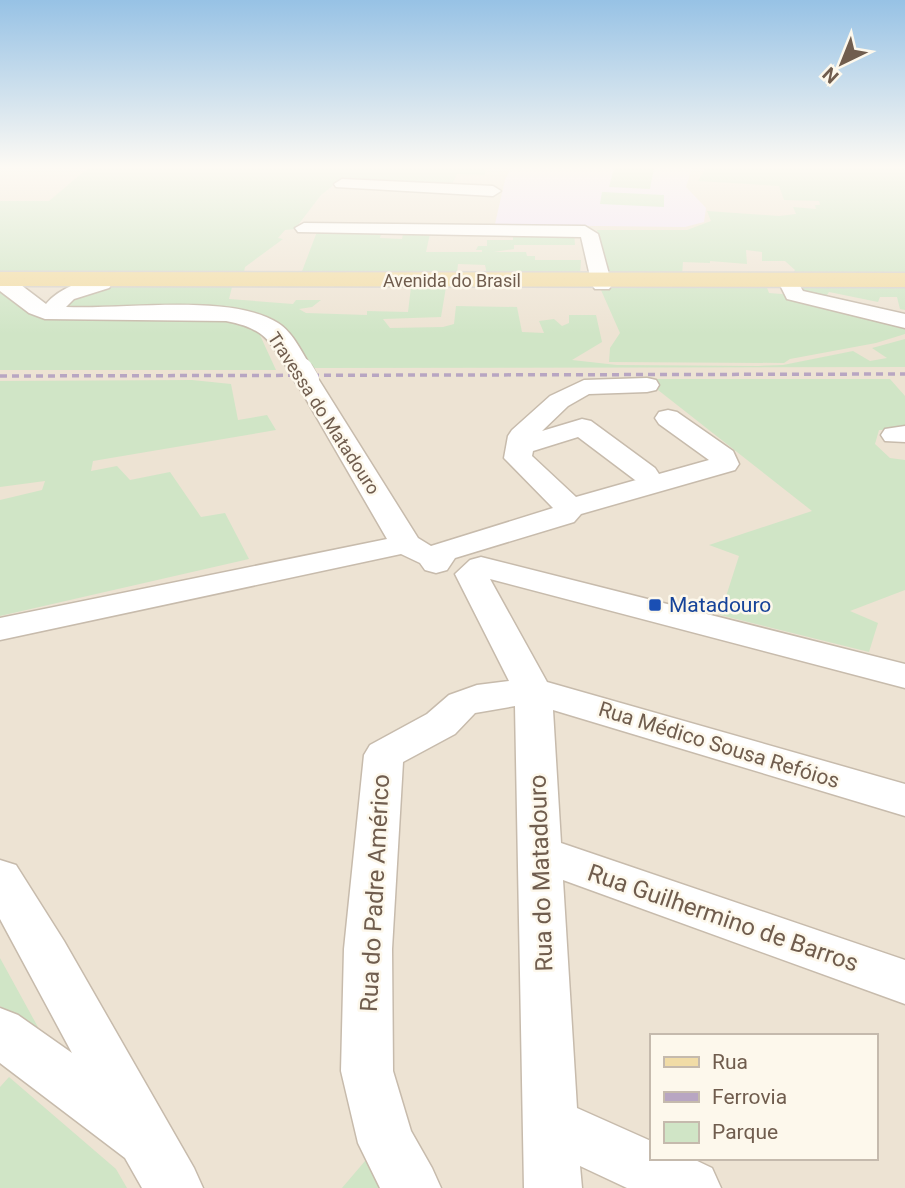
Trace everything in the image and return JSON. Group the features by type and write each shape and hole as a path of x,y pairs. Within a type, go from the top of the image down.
{"main road":[{"name":"Avenida do Brasil","path":"0,279 56,296 102,284 905,285"},
{"name":"Avenida do Brasil","path":"0,284 56,296 905,279"}],"street":[{"path":"304,228 339,223"},
{"path":"556,223 589,234 601,283"},
{"name":"Travessa do Matadouro","path":"0,284 16,290 41,311 56,296 80,316 211,314 249,319 266,325 276,333 304,375 402,538 460,562"},
{"path":"790,285 794,295 905,321"},
{"path":"570,508 518,458 521,436 559,401 584,387 647,385"},
{"path":"460,562 518,530 563,516 570,508 724,464 723,457 668,418"},
{"path":"520,446 582,427 645,474"},
{"path":"0,629 371,552 402,538"},
{"path":"371,552 460,562 903,667"},
{"name":"Rua do Matadouro","path":"460,562 533,691 553,1188"},
{"name":"Rua Médico Sousa Refóios","path":"533,691 905,800"},
{"name":"Rua do Padre Américo","path":"412,1188 386,1143 367,1071 368,949 384,755 440,724 462,704 477,698 533,691"},
{"name":"Rua Guilhermino de Barros","path":"540,854 905,982"},
{"path":"0,878 47,956 174,1188"},
{"path":"4,1041 145,1138"},
{"path":"550,1124 692,1188"}],"shaded area":[{"path":"0,223 905,223 905,1188 0,1188"},
{"path":"495,223 699,223 685,227"}],"green space":[{"path":"0,223 299,223 295,229 285,230 278,238 283,239 245,267 244,272 0,271"},
{"path":"704,223 905,223 905,275 792,275 795,270 785,261 762,261 762,252 746,250 747,264 683,262 682,275 609,275 597,230 687,230"},
{"path":"318,229 382,231 380,238 402,239 404,230 431,229 426,252 482,252 476,250 478,246 487,246 487,240 513,240 513,231 574,232 575,245 514,245 514,249 494,252 526,252 527,256 535,256 535,260 581,260 580,275 487,274 485,265 458,264 457,273 301,274"},
{"path":"613,285 766,285 769,293 794,295 905,321 905,334 876,343 790,359 784,363 609,362 610,348 620,333 601,290"},
{"path":"106,287 232,287 229,299 293,304 296,300 321,300 312,307 299,309 306,313 367,315 367,311 408,312 411,287 446,287 441,317 383,319 390,328 443,327 454,324 456,306 517,307 522,332 544,333 539,321 554,319 562,326 569,323 569,315 596,315 602,342 572,360 617,365 783,365 853,351 870,361 887,358 872,348 905,339 905,367 308,368 277,325 71,307 64,303 65,300"},
{"path":"798,287 905,287 905,310 900,309 897,297 880,297 878,302 829,292 825,298 800,291"},
{"path":"0,290 32,313 55,319 212,319 233,322 259,333 276,370 0,370"},
{"path":"644,379 890,379 905,396 905,430 879,430 875,444 890,458 905,460 905,590 850,611 878,623 869,652 720,615 739,556 709,545 812,511"},
{"path":"192,380 231,384 238,420 267,415 276,430 93,461 91,471 117,466 130,480 170,472 201,517 225,513 249,559 0,616 0,500 42,490 45,481 0,487 0,381"},
{"path":"0,958 39,1029 0,1006"},
{"path":"9,1077 116,1169 127,1188 0,1188 0,1087"},
{"path":"371,1154 401,1188 342,1188"}],"railway":[{"path":"0,376 905,374"}],"place":[{"name":"Matadouro","path":"655,605"}]}
